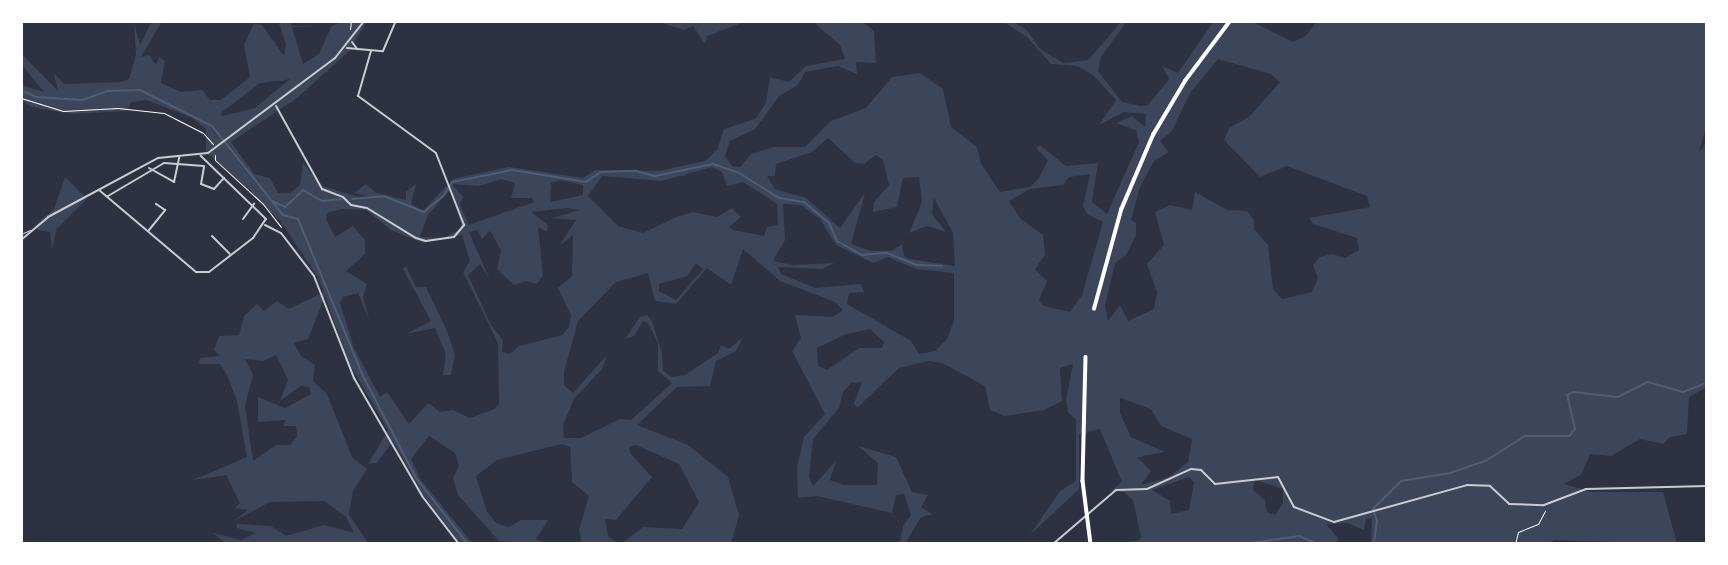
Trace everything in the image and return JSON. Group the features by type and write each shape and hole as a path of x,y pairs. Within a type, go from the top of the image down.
{"highway":[{"path":"1094,309 1121,211 1153,135 1198,63 1230,21"},
{"path":"1086,357 1082,421 1091,544"}],"street":[{"path":"21,240 32,230 98,189 158,158 201,156 208,153 276,106 347,48 364,21"},
{"path":"347,48 371,51 387,47 396,21"},
{"path":"352,42 358,49"},
{"path":"276,106 322,189 343,197 351,205 368,208 426,242 454,237 464,225 436,153 358,96 371,51"},
{"path":"201,156 264,213 265,225"},
{"path":"149,168 174,182 179,157"},
{"path":"205,161 201,184 214,190 225,177"},
{"path":"108,191 149,168 178,164 204,166"},
{"path":"104,186 108,191 107,197"},
{"path":"98,189 202,274 231,255 265,225"},
{"path":"149,230 165,210 156,204"},
{"path":"243,219 255,204"},
{"path":"265,225 282,233 314,276 354,378 422,496 459,544"},
{"path":"212,236 231,255"},
{"path":"1053,544 1115,491 1147,489 1196,468 1215,484 1278,477 1294,507 1327,521 1352,520 1467,485 1490,486 1509,504 1544,505 1586,489 1707,486"}],"lane":[{"path":"21,234 32,230"}],"path":[{"path":"351,21 349,27 356,36"},
{"path":"21,98 63,111 118,108 164,113 203,133 214,145 215,160 263,204 282,233"},
{"path":"1515,544 1518,532 1545,518 1544,505"}],"shaded area":[{"path":"152,21 162,21 141,57 149,55 156,65 159,57 165,61 161,83 181,92 202,90 210,100 221,100 250,77 244,45 254,23 262,25 284,56 286,44 278,21 290,21 303,64 319,54 331,27 342,21 367,21 349,51 297,98 231,142 254,174 270,178 278,193 290,193 300,185 303,163 322,186 358,197 368,196 354,193 366,184 376,193 406,200 406,192 416,184 411,204 423,211 453,179 509,167 583,178 595,170 659,171 705,161 717,150 724,129 755,119 766,103 770,77 789,82 806,66 845,59 840,45 812,21 862,21 874,31 876,63 856,62 857,74 838,66 805,72 798,85 779,96 755,129 730,141 725,156 732,166 740,167 751,154 774,147 805,147 831,121 866,108 892,77 920,73 943,89 951,127 977,147 981,164 1000,192 1030,187 1039,178 1048,160 1036,148 1040,145 1066,166 1098,163 1092,202 1107,214 1139,142 1136,130 1116,123 1132,116 1145,127 1146,114 1124,112 1099,125 1116,100 1094,76 1078,66 1051,64 1027,37 1005,23 991,21 1011,21 1026,29 1040,49 1063,63 1088,60 1122,21 1127,21 1101,57 1098,71 1122,102 1141,106 1148,105 1169,79 1162,66 1178,73 1214,21 1255,23 1293,42 1306,36 1317,21 1707,21 1707,125 1699,152 1707,142 1707,387 1689,397 1687,434 1670,437 1663,444 1640,439 1611,456 1590,454 1581,475 1564,484 1592,492 1663,492 1677,544 1555,540 1545,544 1371,544 1372,518 1366,519 1364,530 1347,523 1326,524 1338,538 1336,544 1111,544 1138,541 1141,537 1133,500 1124,492 1111,491 1122,482 1100,429 1079,434 1079,489 1030,535 1060,491 1076,481 1076,420 1068,412 1066,400 1073,364 1060,368 1062,401 1044,410 1005,416 990,410 985,386 942,363 928,361 899,368 857,408 854,403 862,382 851,383 843,392 839,408 813,439 809,477 813,486 836,461 830,480 843,485 877,485 878,463 858,446 896,457 912,492 928,495 921,507 932,514 921,517 905,544 900,544 903,526 911,515 904,494 896,495 892,513 817,496 798,498 797,467 804,437 825,414 792,351 801,338 795,315 833,317 843,310 835,302 780,281 743,249 731,285 707,268 676,304 655,301 648,273 616,282 578,321 564,372 564,385 573,393 607,355 602,369 574,399 563,425 564,438 581,438 620,419 631,420 672,383 658,371 658,343 648,323 643,321 634,336 625,339 640,317 647,315 652,321 662,353 663,370 671,377 685,375 718,353 721,345 729,349 743,337 736,351 716,361 710,386 677,387 637,425 688,445 728,477 739,515 731,544 621,544 643,527 682,529 699,502 679,464 636,445 629,447 630,453 652,477 616,520 605,519 608,536 619,544 582,544 579,530 589,496 572,482 570,447 562,444 497,460 476,476 487,512 496,523 509,527 521,520 548,520 536,539 546,544 499,541 458,495 453,478 459,466 455,453 429,436 411,459 421,480 473,544 461,544 423,495 393,441 377,463 368,464 388,430 349,363 325,296 308,339 294,343 301,356 315,365 313,381 327,394 352,457 367,469 353,491 349,515 369,544 226,544 213,533 241,540 256,533 237,528 237,524 271,526 286,536 324,525 354,533 346,517 324,501 270,502 234,521 248,510 235,508 240,503 226,475 193,480 247,457 237,401 227,375 220,364 199,364 200,358 220,356 214,350 219,336 239,335 244,316 257,304 264,311 277,301 289,309 324,292 317,276 281,222 206,152 206,129 191,117 146,100 131,102 127,111 72,114 31,107 21,100 21,85 44,92 21,64 21,53 58,91 54,73 64,84 122,82 129,79 136,55 134,24 140,45","holes":["1218,59 1271,74 1280,82 1249,117 1229,128 1224,140 1260,177 1287,166 1367,196 1370,207 1309,218 1313,224 1357,238 1359,250 1345,258 1332,254 1320,257 1313,265 1318,278 1312,292 1282,299 1273,289 1268,245 1254,229 1254,220 1247,211 1227,210 1195,192 1192,210 1170,205 1155,212 1164,245 1147,264 1157,292 1154,309 1128,321 1120,305 1108,321 1105,306 1115,263 1126,255 1136,235 1136,223 1131,220 1140,187 1154,161 1169,152 1160,141 1172,131 1190,93","290,79 255,108 222,116 221,113 260,83","828,138 855,163 864,164 876,155 883,160 889,185 874,202 873,212 897,207 903,178 919,177 922,202 909,233 927,226 946,232 932,214 934,198 953,233 955,266 909,259 904,256 902,244 891,251 871,251 851,244 865,193 840,228 806,198 775,189 767,176 775,176 776,164 812,152","712,167 722,172 727,186 743,182 777,204 778,225 767,227 764,236 733,230 729,227 741,217 732,208 717,217 693,212 643,233 618,226 588,196 602,176 662,181","1090,174 1083,206 1087,214 1103,222 1082,295 1070,312 1044,306 1039,300 1047,281 1035,269 1045,255 1043,235 1020,218 1009,201 1030,189 1063,185 1069,177","501,179 515,183 511,198 532,198 534,202 469,225 460,205 463,197 452,184 479,186","561,180 583,185 583,195 550,202 551,183","449,191 455,199 462,228 444,238 420,237 428,215","783,204 801,205 820,219 836,245 873,263 888,257 916,269 954,273 954,320 947,339 935,351 919,354 911,341 847,304 849,293 864,292 861,284 815,288 781,274 778,267 822,269 834,263 793,265 773,261 785,240","567,208 580,210 552,218 576,220 559,246 573,235 572,276 558,288 571,315 569,327 562,335 519,346 510,354 502,352 503,340 491,325 468,275 480,264 490,280 469,232 477,230 482,239 490,231 501,250 497,269 514,285 526,281 537,284 543,275 538,227 547,232 548,225 531,212","342,209 366,210 391,230 422,243 462,235 470,261 463,272 498,343 499,404 494,409 470,418 453,410 440,412 428,403 409,424 387,392 380,397 354,348 340,303 343,297 358,293 370,322 363,297 367,284 346,271 365,254 365,240 353,226 335,237 326,219 327,213","696,263 703,269 676,300 659,291 659,284 687,276","870,329 884,342 882,348 859,348 827,370 818,366 817,348 844,335","276,355 288,380 280,401 301,386 309,387 311,394 285,408 258,397 258,422 286,420 283,426 296,426 297,436 290,445 276,445 253,461 245,406 253,375 245,359 263,361","1120,398 1151,409 1161,426 1192,439 1188,462 1169,477 1141,485 1151,471 1137,457 1165,452 1131,437 1120,413","1189,477 1194,482 1189,510 1171,514 1170,501 1152,490","1255,480 1283,489 1283,503 1275,515 1267,512 1265,500 1253,490"]},
{"path":"656,21 747,21 707,36 705,44 693,26 684,30"},
{"path":"65,177 87,199 56,230 52,249 50,232 38,230 36,224 54,209"},
{"path":"406,266 416,287 426,287 447,331 455,355 451,375 443,375 446,354 435,328 406,334 431,321 403,269"}],"waterway":[{"path":"21,90 36,97 82,100 108,91 140,90 212,126 283,215 298,219 363,376 416,478 468,544"},
{"path":"352,199 384,196 424,212 444,195 452,182 512,170 586,182 601,172 636,171 655,176 713,164 739,173 779,198 804,202 829,223 837,241 862,255 887,253 917,265 942,266"},
{"path":"272,201 285,207 303,190 322,201 342,199"},
{"path":"1374,544 1377,521 1373,509 1401,481 1450,473 1487,460 1525,436 1569,436 1575,429 1567,395 1573,392 1618,397 1648,382 1683,392 1707,383"},
{"path":"1244,544 1299,536 1318,544"}]}
